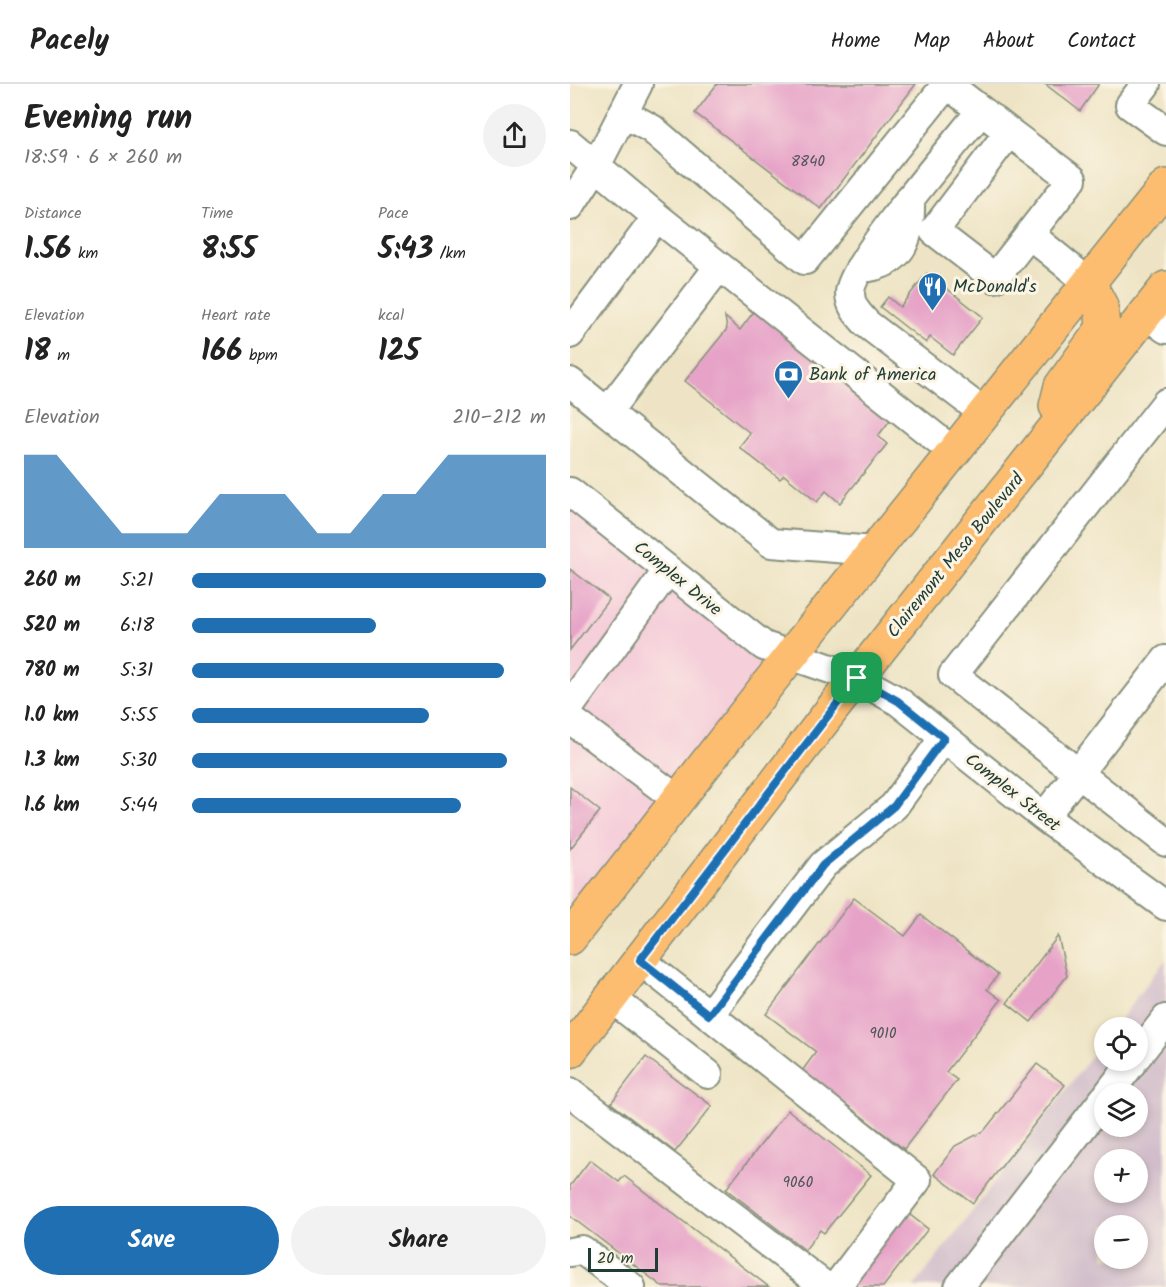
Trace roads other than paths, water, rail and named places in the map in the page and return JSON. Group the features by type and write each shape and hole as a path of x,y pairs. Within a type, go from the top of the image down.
{"main road":[{"path":"570,938 677,799 1166,186"},
{"path":"1046,440 1061,386 1103,328 1101,306 1089,283"},
{"name":"Clairemont Mesa Boulevard","path":"570,1051 857,678 1046,440 1156,321 1166,288"}],"street":[{"path":"630,93 652,129 805,260 947,84 1072,179 995,278 934,231 1009,132"},
{"path":"1146,84 1130,105 1166,131"},
{"path":"570,206 597,164 630,93"},
{"path":"981,111 860,268 850,291 853,309 867,324 984,413"},
{"path":"570,144 597,164 718,268 954,452"},
{"path":"570,334 657,217"},
{"path":"1029,234 1089,283"},
{"path":"607,412 718,268"},
{"path":"570,382 771,543 874,551"},
{"path":"1166,403 953,675 1166,842"},
{"name":"Complex Drive","path":"570,492 764,646 790,657"},
{"path":"570,706 668,570"},
{"name":"Complex Street","path":"790,657 857,678 898,701 1044,817 1166,906"},
{"path":"1044,817 1166,660"},
{"path":"570,719 677,799"},
{"path":"709,1015 823,865 894,806 944,738"},
{"path":"640,960 917,1180 836,1287"},
{"path":"611,998 708,1074"},
{"path":"1148,1042 1166,1019"},
{"path":"1116,1083 1126,1071"},
{"path":"570,1092 826,1287"},
{"path":"959,1287 1094,1112"},
{"path":"570,1252 582,1250 631,1287"}],"place":[{"name":"McDonald's","path":"932,312"},
{"name":"Bank of America","path":"788,400"}]}
